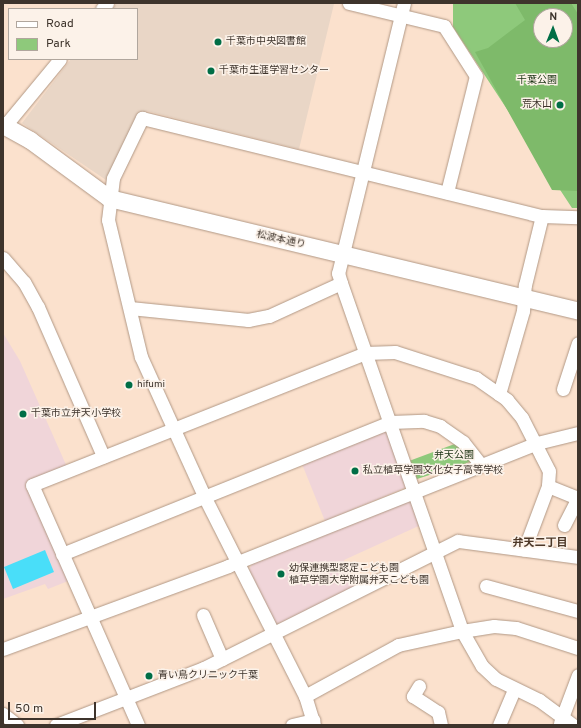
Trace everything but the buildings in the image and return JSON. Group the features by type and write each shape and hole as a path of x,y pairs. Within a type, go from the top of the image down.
{"street":[{"path":"349,3 402,9 444,26 476,76 447,192"},
{"path":"402,9 338,273 340,283 415,490 462,631 482,666 514,690 539,700 565,722 578,675"},
{"path":"4,126 59,60"},
{"path":"292,725 314,723 304,696 272,635 205,498 141,357 108,220 109,198 113,178 142,118 542,216 578,217"},
{"name":"松波本通り","path":"4,126 109,198 578,311"},
{"path":"499,394 524,297 542,216"},
{"path":"3,258 24,282 38,307 103,456"},
{"path":"130,308 248,320 269,316 340,283"},
{"path":"563,389 578,343"},
{"path":"138,725 32,485 172,428 365,353 414,355 476,378 499,394 522,418 537,443 547,461 548,486 524,550"},
{"path":"62,554 205,498 391,422 424,421 440,426 463,442 480,464"},
{"path":"3,649 91,618 237,562 480,464 537,443 578,433"},
{"path":"548,486 578,498 564,525"},
{"path":"56,725 222,659 458,541 578,557"},
{"path":"486,586 578,611"},
{"path":"203,615 222,659"},
{"path":"304,696 398,645 462,631 494,626 516,628 578,648"},
{"path":"419,686 413,696 438,712 441,725"},
{"path":"499,725 514,690"},
{"path":"3,714 17,725"}],"shaded area":[{"name":"千葉市生涯学習センター","path":"117,3 334,4 299,149 147,111 137,116 106,180 22,123 70,60 138,60 138,8 113,8"},
{"name":"千葉市立弁天小学校","path":"3,333 20,361 67,467 28,483 68,581 48,589 45,584 3,599"},
{"name":"私立植草学園文化女子高等学校","path":"383,429 389,431 407,479 405,488 325,521 302,464"},
{"path":"409,500 416,502 423,524 344,560 355,590 275,625 249,570 252,564"}],"green space":[{"name":"千葉公園","path":"453,3 578,3 578,208 572,208 453,27"},
{"name":"千葉公園","path":"515,3 571,3 578,14 578,191 552,190 475,52 488,48 525,20"},
{"name":"弁天公園","path":"460,442 473,461 417,479 409,461"}],"water":[{"path":"45,550 54,572 13,589 4,567"}],"place":[{"name":"千葉市中央図書館","path":"218,42"},
{"name":"千葉市生涯学習センター","path":"211,71"},
{"name":"荒木山","path":"560,105"},
{"name":"hifumi","path":"129,385"},
{"name":"千葉市立弁天小学校","path":"23,414"},
{"name":"私立植草学園文化女子高等学校","path":"355,471"},
{"name":"幼保連携型認定こども園 植草学園大学附属弁天こども園","path":"281,574"},
{"name":"青い鳥クリニック千葉","path":"149,676"}],"district":[{"name":"弁天二丁目","path":"540,543"}]}
